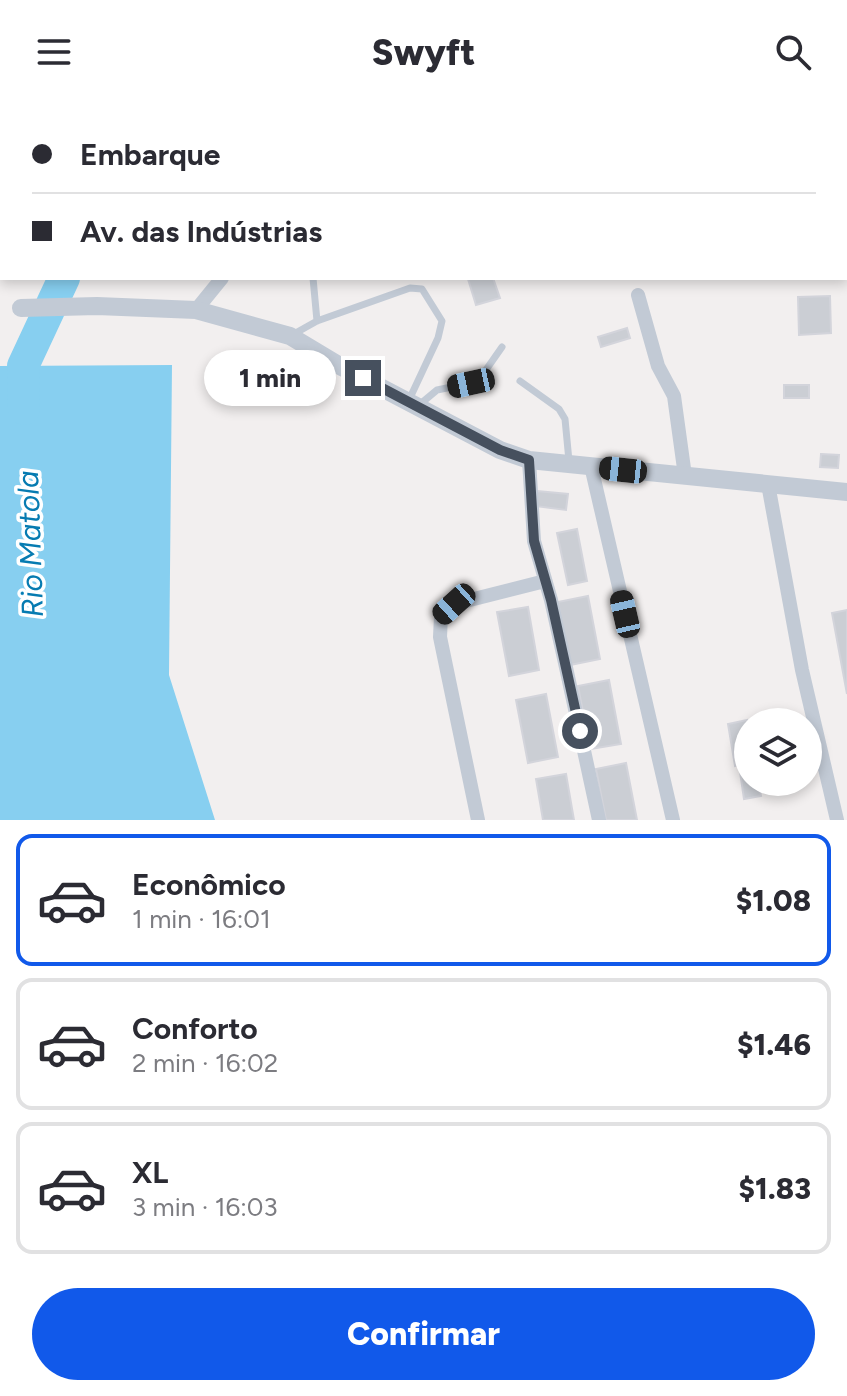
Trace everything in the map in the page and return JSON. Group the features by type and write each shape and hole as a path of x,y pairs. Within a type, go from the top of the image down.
{"street":[{"path":"196,310 220,280"},
{"path":"638,295 658,366 674,396 685,476"},
{"path":"21,308 97,306 196,310 290,336 340,366 500,450 529,460 847,492"},
{"path":"529,460 534,541 567,672 599,820"},
{"path":"591,466 673,820"},
{"path":"768,484 802,670 837,820"},
{"path":"478,820 440,637 441,616 454,604 545,581"}],"lane":[{"path":"313,280 317,321"},
{"path":"290,336 317,321 410,288 422,289 442,321 413,404"},
{"path":"413,404 437,390 471,383 481,377 502,347"},
{"path":"520,381 559,409 565,419 570,464"}],"water":[{"path":"172,365 169,675 215,820 0,820 0,366"}],"building":[{"path":"468,280 494,280 500,298 476,305"},
{"path":"830,296 831,333 799,335 798,297"},
{"path":"627,328 630,338 601,347 598,337"},
{"path":"784,385 809,385 809,398 784,398"},
{"path":"821,454 839,455 838,468 820,467"},
{"path":"537,491 568,494 566,510 535,506"},
{"path":"577,529 587,581 568,585 557,533"},
{"path":"588,596 600,659 570,665 558,602"},
{"path":"528,607 539,670 509,676 497,612"},
{"path":"847,610 847,694 832,613"},
{"path":"609,680 621,744 590,749 578,686"},
{"path":"546,694 558,757 528,763 516,700"},
{"path":"734,723 734,760 728,724"},
{"path":"626,763 637,820 606,820 596,769"},
{"path":"566,774 574,820 543,820 536,779"}],"waterway":[{"name":"Rio Matola","path":"24,409 23,366 63,280"}],"route":[{"path":"363,378 500,450 529,460 534,541 551,600 580,731"}]}
